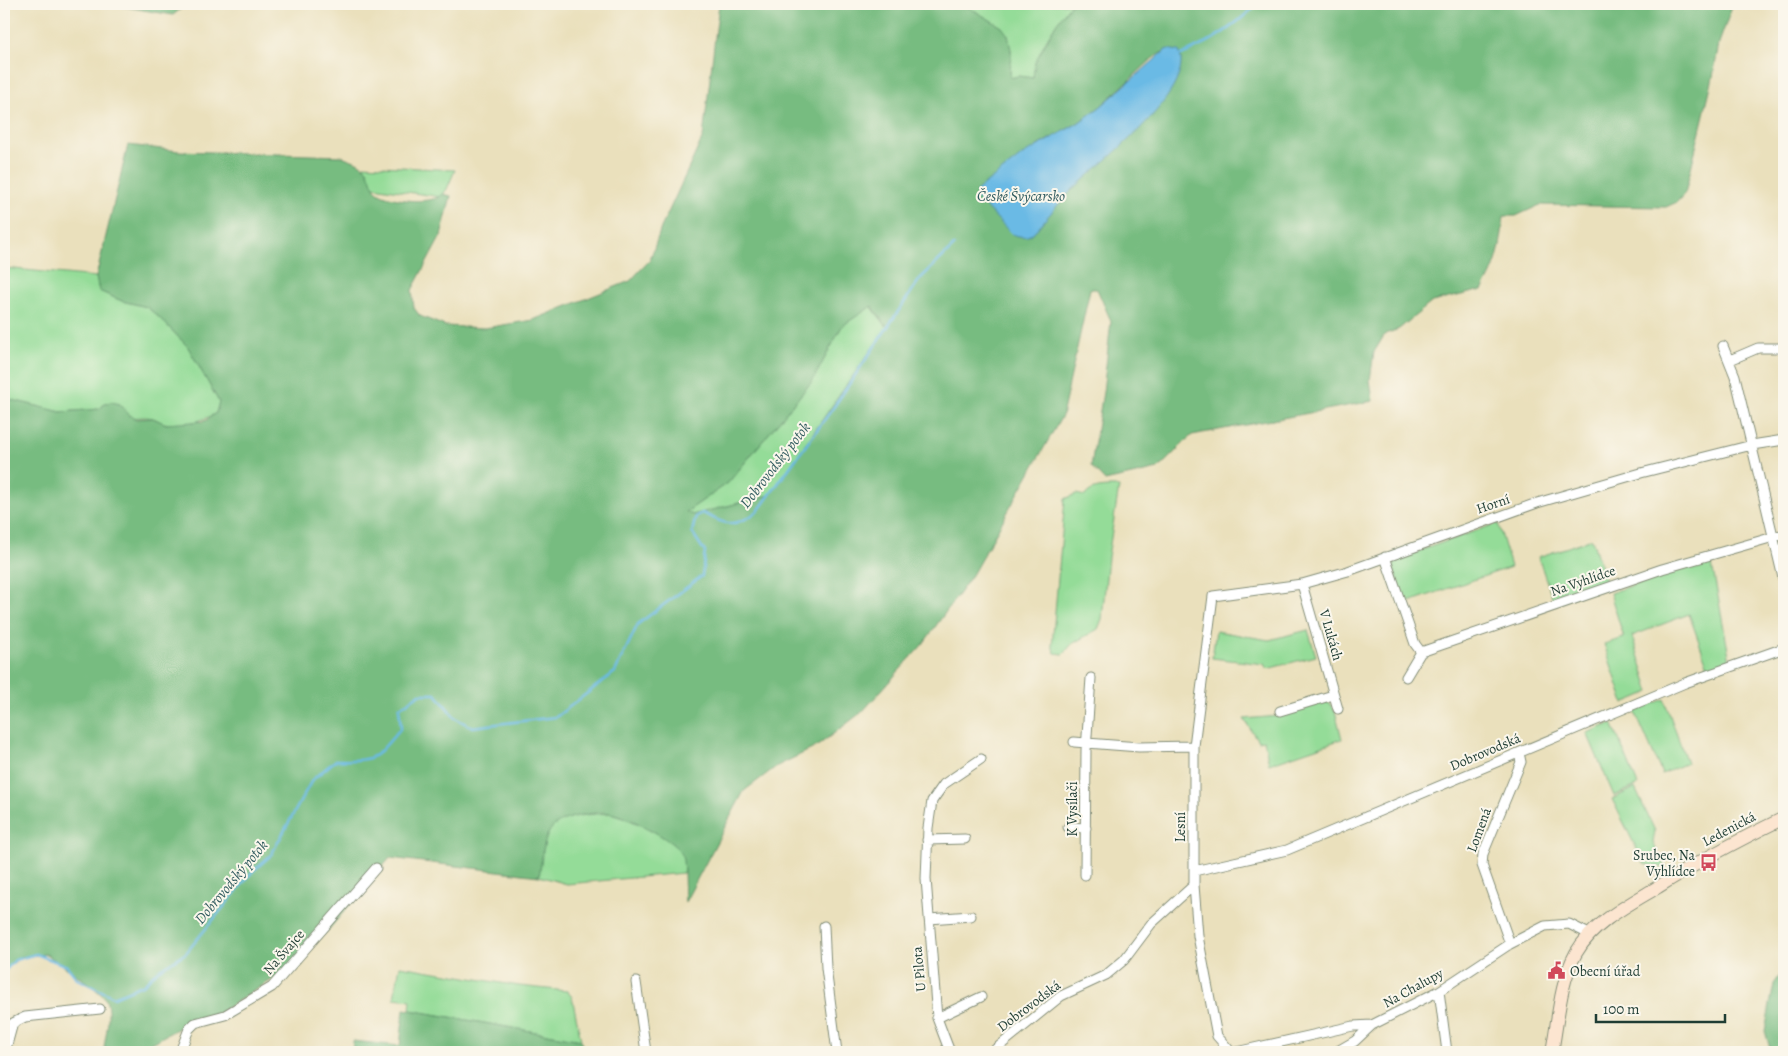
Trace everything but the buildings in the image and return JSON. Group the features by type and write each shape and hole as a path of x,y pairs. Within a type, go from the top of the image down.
{"main road":[{"name":"Ledenická","path":"1552,1052 1567,975 1576,953 1589,934 1615,912 1665,882 1729,845 1784,818"}],"street":[{"path":"1723,346 1730,360 1752,445 1784,582"},
{"path":"1730,360 1758,348 1784,348"},
{"name":"Horní","path":"1213,596 1302,584 1385,557 1537,503 1641,473 1752,445 1784,440"},
{"name":"Na Vyhlídce","path":"1421,652 1662,569 1784,534"},
{"path":"1385,557 1415,644 1421,652 1406,677"},
{"name":"V Lukách","path":"1302,584 1338,709"},
{"name":"Lesní","path":"1213,596 1194,746 1194,885 1198,936 1218,1036 1231,1052"},
{"name":"Dobrovodská","path":"1194,871 1287,850 1685,683 1784,648"},
{"name":"K Vysílači","path":"1085,875 1087,743 1091,678"},
{"path":"1280,711 1334,695"},
{"path":"1074,742 1139,746 1194,746"},
{"name":"Lomená","path":"1510,944 1482,865 1483,854 1521,762 1519,753"},
{"name":"U Pilota","path":"950,1052 937,1018 926,879 927,840 932,801 944,784 981,759"},
{"path":"1068,827 1086,828"},
{"path":"927,840 965,839"},
{"name":"Na Švajce","path":"180,1052 189,1029 195,1023 225,1015 272,987 376,868"},
{"name":"Dobrovodská","path":"992,1052 1062,996 1106,974 1118,965 1151,924 1194,885"},
{"path":"929,919 970,916"},
{"name":"Na Chalupy","path":"1236,1052 1353,1026 1372,1026 1439,991 1510,944 1544,926 1569,924 1589,934"},
{"path":"824,926 826,968 837,1052"},
{"path":"636,982 646,1052"},
{"path":"1439,991 1447,1052"},
{"path":"937,1018 981,997"},
{"path":"5,1052 13,1023 24,1017 100,1009"},
{"path":"1336,1052 1372,1026"}],"green space":[{"path":"108,4 187,4 173,15"},
{"path":"719,4 963,4 1002,27 1008,35 1011,50 1010,78 1019,76 1033,78 1035,62 1056,24 1071,4 1733,4 1719,43 1713,77 1685,193 1677,202 1666,207 1540,205 1516,216 1504,216 1498,254 1492,272 1482,290 1432,302 1399,329 1385,334 1374,352 1370,380 1373,401 1192,435 1158,469 1105,481 1091,466 1103,392 1111,321 1097,289 1090,289 1062,416 972,575 923,644 862,712 816,747 777,766 744,791 685,902 683,862 681,853 676,847 648,828 609,813 580,815 554,826 547,836 539,876 390,858 329,929 286,971 217,1014 194,1020 151,1043 128,1050 104,1048 108,1024 106,1000 88,983 46,954 21,957 4,970 4,398 61,412 100,409 105,403 112,402 120,404 129,415 136,419 153,418 166,424 205,421 216,413 219,402 188,347 147,307 122,301 99,291 96,277 128,145 179,151 342,156 366,169 375,189 392,198 421,201 430,200 443,194 451,196 441,236 412,290 414,308 420,316 445,326 485,328 533,320 630,281 650,260 661,228 703,137","holes":["1166,50 1068,193 1032,234 1037,146 1078,123 1100,107 1153,58","872,306 887,327 770,495 693,515 686,512 728,483 813,380 842,326"]},
{"path":"963,4 1071,4 1042,48 1033,78 1019,76 1010,78 1011,50 1002,27"},
{"path":"363,165 455,170 447,189 441,197 373,187"},
{"path":"4,268 96,277 99,291 122,301 147,307 188,347 219,402 216,413 191,423 170,424 153,418 133,417 120,404 105,403 100,409 61,412 4,398"},
{"path":"871,306 887,327 770,495 692,515 686,512 728,483 813,380 842,326"},
{"path":"1119,487 1108,557 1102,619 1098,629 1072,644 1063,654 1055,653 1052,646 1065,499 1076,494 1085,496 1095,489"},
{"path":"1498,523 1511,567 1406,603 1393,568 1396,559"},
{"path":"1592,539 1606,584 1554,602 1538,557"},
{"path":"1711,559 1730,661 1709,670 1689,614 1632,636 1650,692 1624,703 1604,644 1624,638 1610,593"},
{"path":"1308,630 1316,656 1267,669 1264,664 1212,658 1216,631 1269,640"},
{"path":"1664,699 1687,763 1662,774 1635,712"},
{"path":"1324,702 1329,703 1335,711 1342,739 1269,764 1264,740 1258,741 1244,719 1279,716"},
{"path":"1612,723 1638,785 1614,796 1587,733"},
{"path":"1635,788 1655,831 1653,843 1666,868 1644,864 1612,799"},
{"path":"609,813 639,824 672,843 683,857 683,873 567,884 539,876 546,837 550,829 556,824 573,817"},
{"path":"400,966 519,986 567,991 572,997 581,1040 410,1010 411,1000 394,998"},
{"path":"1784,970 1784,1052 1771,1052 1765,1031 1774,984"},
{"path":"404,1009 581,1040 583,1052 352,1052 353,1041 400,1046"}],"water":[{"name":"České Švýcarsko","path":"1167,49 1179,51 1181,68 1173,87 1159,108 1120,148 1069,193 1030,235 1023,237 1012,234 977,198 976,191 1024,154 1078,123 1100,107"}],"waterway":[{"name":"Dobrovodský potok","path":"1181,55 1221,34 1257,4"},
{"name":"Dobrovodský potok","path":"4,972 15,960 36,954 67,966 77,979 114,997 144,984 158,970 186,953 253,871 271,855 312,780 336,760 368,759 380,752 401,728 399,708 420,694 436,694 455,718 472,727 556,717 615,672 638,624 702,576 705,552 692,532 696,516 702,513 724,522 736,523 743,521 758,511 833,408 920,279 954,246"}],"place":[{"name":"Srubec, Na Vyhlídce","path":"1709,863"},
{"name":"Obecní úřad","path":"1556,971"}]}
